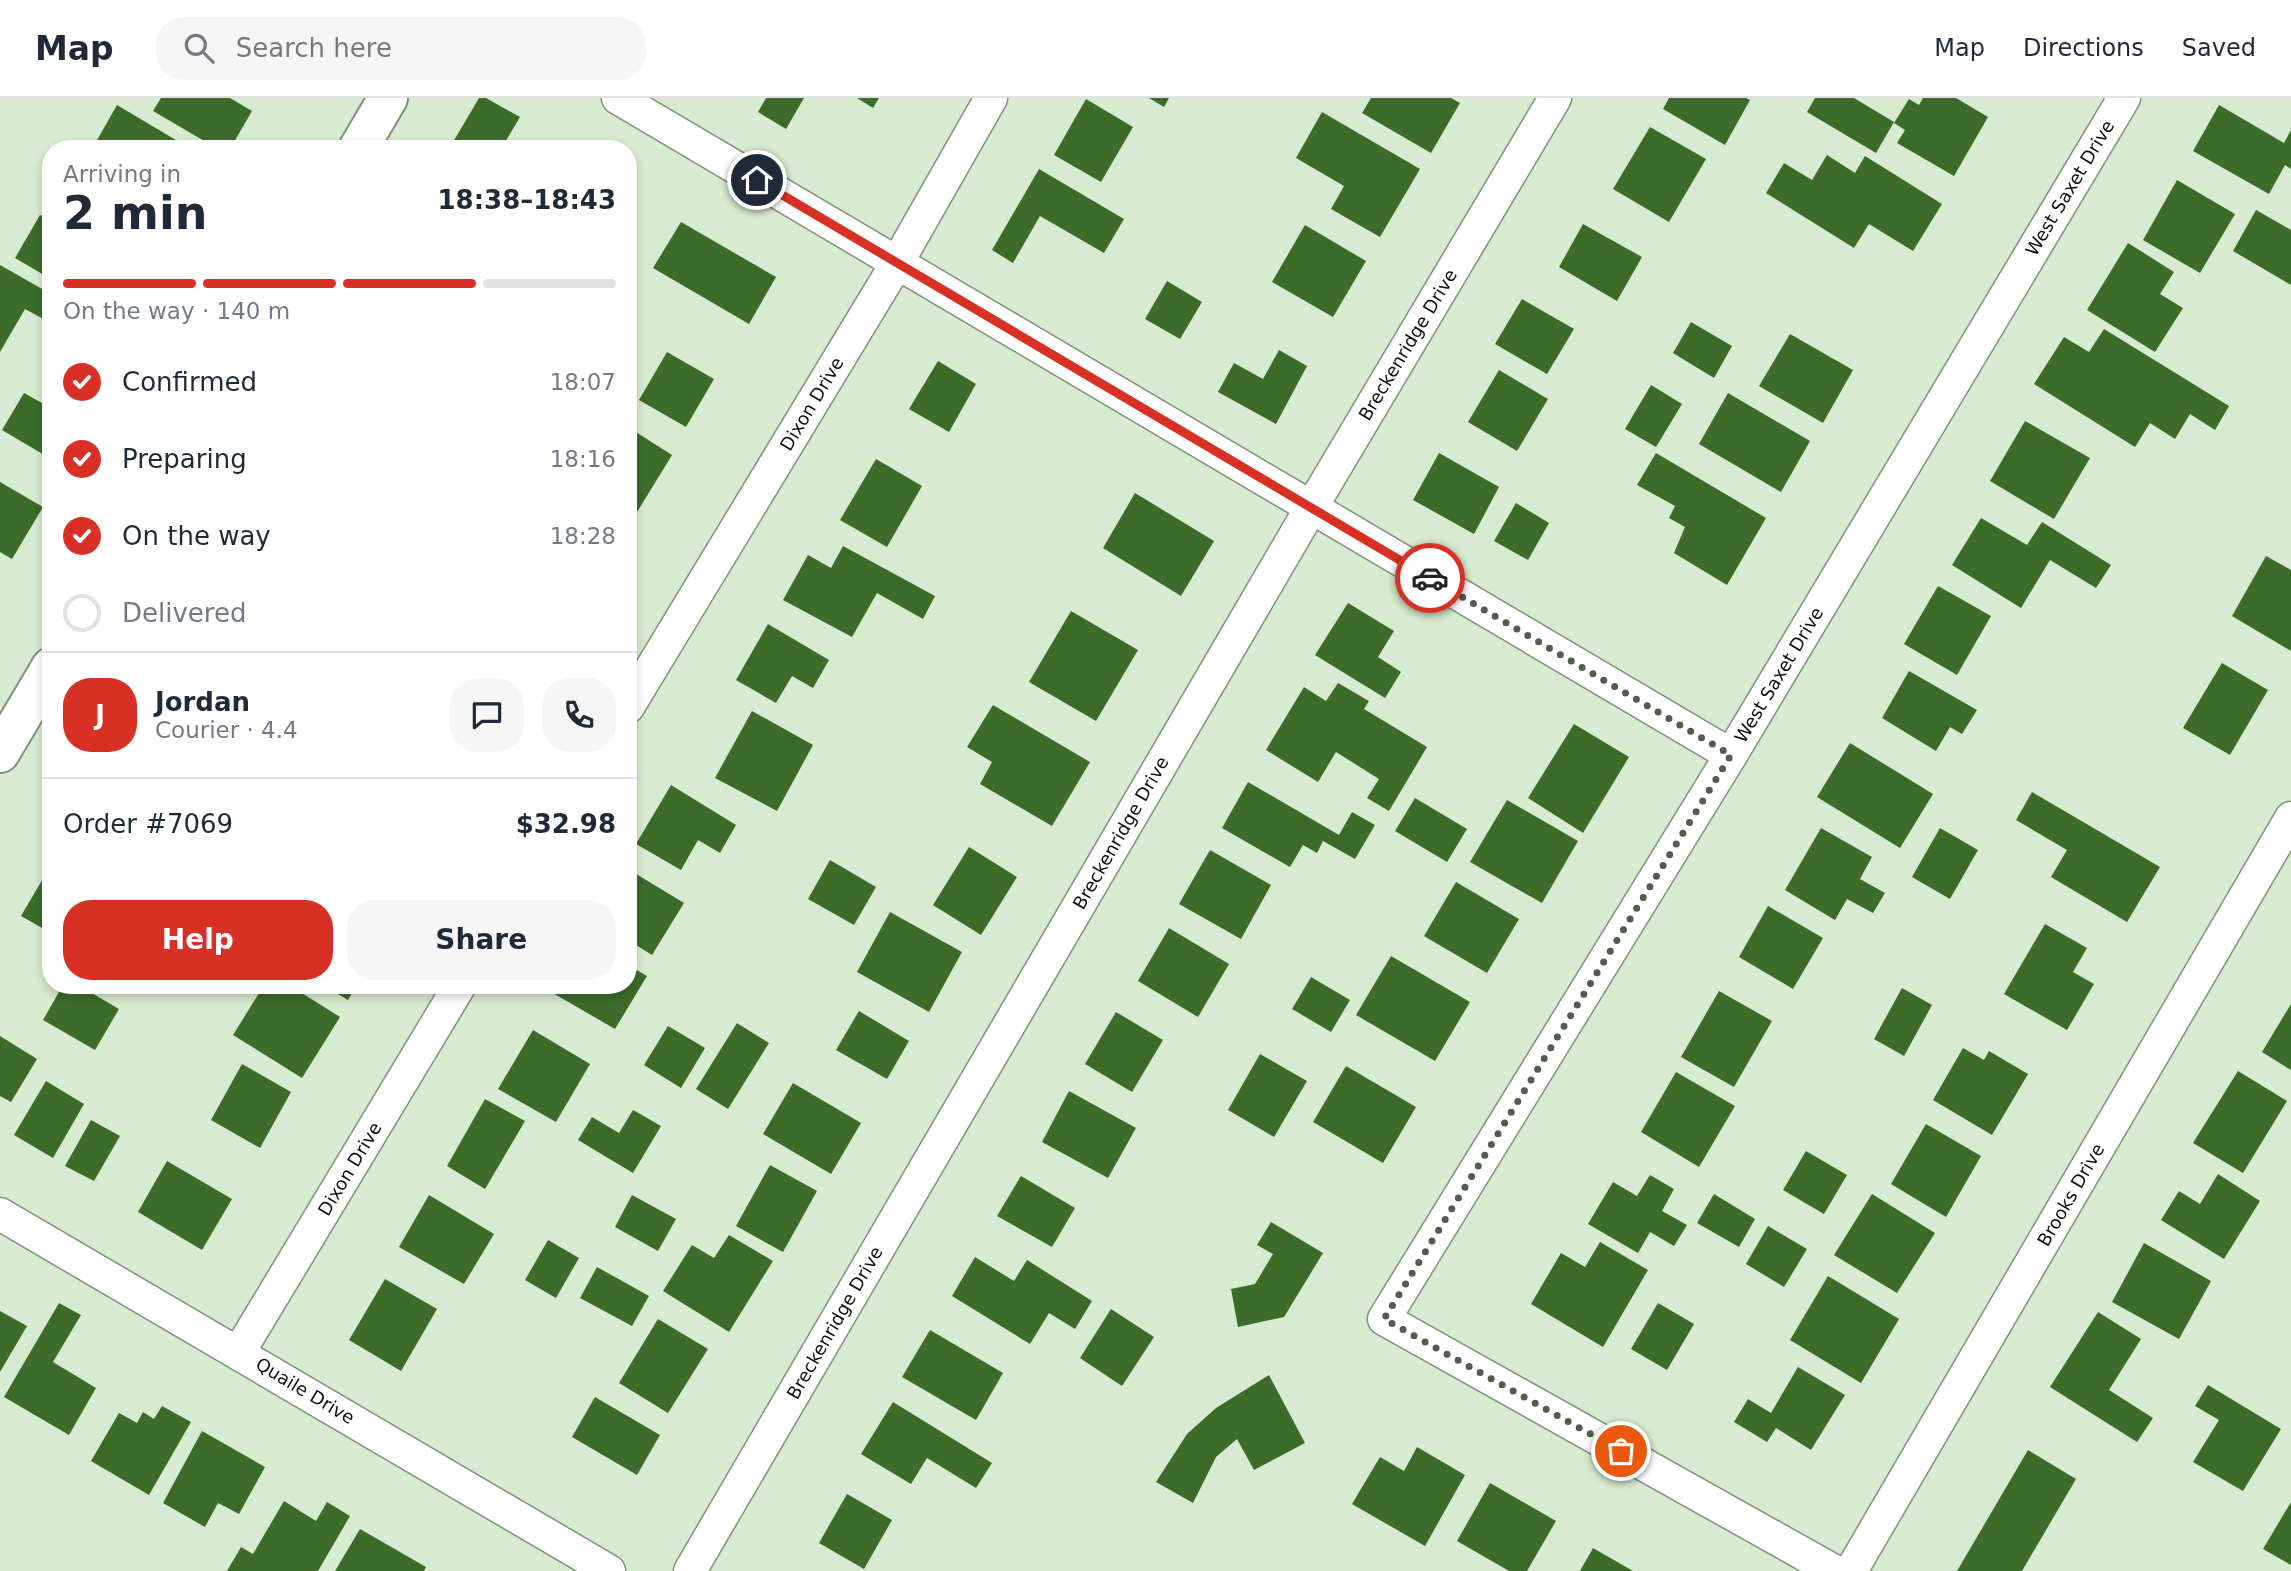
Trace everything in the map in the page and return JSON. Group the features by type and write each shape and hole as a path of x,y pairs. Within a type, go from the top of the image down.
{"street":[{"path":"363,140 388,98"},
{"path":"618,98 1731,755"},
{"name":"Dixon Drive","path":"637,692 897,263 991,98"},
{"name":"Breckenridge Drive","path":"690,1571 1311,508 1555,98"},
{"name":"West Saxet Drive","path":"1833,1571 1384,1319 1731,755 2124,98"},
{"path":"0,753 42,682"},
{"name":"Brooks Drive","path":"1851,1571 2291,818"},
{"name":"Dixon Drive","path":"239,1352 455,994"},
{"name":"Quaile Drive","path":"0,1214 610,1571"}],"building":[{"path":"161,98 230,98 252,111 235,140 203,140 153,111"},
{"path":"479,98 486,98 520,117 506,140 454,140"},
{"path":"766,98 804,98 786,129 758,112"},
{"path":"857,98 879,98 873,108"},
{"path":"1149,98 1169,98 1164,107"},
{"path":"1371,98 1451,98 1460,103 1431,153 1362,113"},
{"path":"1669,98 1750,100 1725,145 1663,109"},
{"path":"1815,98 1854,98 1894,122 1876,153 1807,112"},
{"path":"1923,98 1956,98 1988,117 1954,176 1897,143 1905,130 1894,123 1909,99 1919,105"},
{"path":"1086,99 1133,127 1101,182 1054,155"},
{"path":"117,105 176,140 97,140"},
{"path":"2219,105 2284,143 2291,130 2291,169 2285,165 2269,194 2193,151"},
{"path":"1322,112 1420,169 1380,237 1331,209 1344,186 1296,158"},
{"path":"1650,127 1706,159 1669,222 1613,189"},
{"path":"1827,155 1855,173 1865,156 1942,204 1913,251 1869,224 1854,248 1766,193 1784,163 1812,180"},
{"path":"1039,169 1124,219 1104,253 1040,216 1013,263 992,250"},
{"path":"2177,180 2235,214 2200,273 2143,240"},
{"path":"2256,210 2291,230 2291,285 2233,251"},
{"path":"40,215 42,216 42,274 15,258"},
{"path":"681,222 776,277 749,324 653,268"},
{"path":"1583,224 1642,257 1617,301 1559,267"},
{"path":"1305,225 1366,261 1333,317 1272,282"},
{"path":"2128,243 2174,272 2160,294 2183,308 2155,352 2087,310"},
{"path":"0,265 42,289 42,318 25,309 0,352"},
{"path":"1167,281 1202,302 1180,339 1145,319"},
{"path":"1522,299 1574,329 1547,374 1495,344"},
{"path":"1691,322 1732,346 1714,378 1673,353"},
{"path":"2104,329 2229,406 2215,430 2190,414 2175,439 2150,423 2135,447 2034,384 2064,337 2089,352"},
{"path":"1790,334 1853,370 1823,423 1759,386"},
{"path":"1279,350 1307,366 1276,424 1218,392 1234,363 1263,379"},
{"path":"667,352 714,379 686,427 639,400"},
{"path":"938,361 976,384 949,432 909,409"},
{"path":"1499,370 1548,399 1517,451 1468,422"},
{"path":"1651,385 1682,404 1656,447 1625,429"},
{"path":"24,393 42,403 42,454 2,430"},
{"path":"1728,393 1810,441 1781,492 1699,444"},
{"path":"2025,421 2090,458 2054,519 1990,481"},
{"path":"637,433 672,455 637,512"},
{"path":"1439,453 1499,487 1474,534 1413,500"},
{"path":"1656,453 1766,518 1727,585 1674,553 1685,527 1669,518 1675,506 1637,485"},
{"path":"876,459 922,486 887,547 840,520"},
{"path":"0,482 42,509 12,559 0,552"},
{"path":"1135,493 1214,541 1181,596 1103,548"},
{"path":"1516,503 1549,523 1528,560 1494,541"},
{"path":"1981,518 2027,545 2042,522 2111,565 2096,588 2050,560 2021,608 1952,565"},
{"path":"843,546 935,596 923,619 877,593 852,637 783,600 808,555 831,568"},
{"path":"2266,556 2291,570 2291,651 2232,616"},
{"path":"1938,586 1991,616 1957,675 1904,644"},
{"path":"1348,603 1394,631 1378,657 1401,672 1385,698 1315,655"},
{"path":"1071,611 1138,650 1096,721 1029,682"},
{"path":"768,624 829,660 813,688 792,676 776,703 736,680"},
{"path":"2222,663 2268,690 2230,755 2183,728"},
{"path":"1909,671 1977,710 1962,734 1950,727 1936,751 1882,718"},
{"path":"1338,683 1369,701 1364,709 1427,747 1389,811 1367,798 1379,779 1336,752 1318,782 1266,750 1304,687 1326,701"},
{"path":"993,705 1090,762 1052,826 980,784 992,762 967,747"},
{"path":"752,711 813,745 777,811 715,778"},
{"path":"1574,724 1629,757 1583,833 1528,798"},
{"path":"1850,743 1933,794 1900,848 1817,797"},
{"path":"1248,782 1339,835 1352,812 1375,825 1355,859 1323,841 1317,853 1303,845 1290,867 1222,828"},
{"path":"671,785 736,825 720,853 698,840 681,870 637,842"},
{"path":"2032,792 2160,867 2127,922 2051,877 2067,850 2016,820"},
{"path":"1415,798 1467,829 1447,862 1395,831"},
{"path":"1507,800 1578,841 1542,903 1470,862"},
{"path":"1821,828 1872,857 1860,879 1885,893 1873,913 1847,899 1835,920 1785,890"},
{"path":"1940,828 1978,850 1950,899 1912,877"},
{"path":"969,847 1017,877 981,935 933,905"},
{"path":"1210,850 1271,885 1241,939 1179,904"},
{"path":"830,860 876,887 854,925 808,899"},
{"path":"637,874 684,903 652,955 637,946"},
{"path":"42,880 42,928 21,916"},
{"path":"1456,882 1519,919 1487,973 1424,936"},
{"path":"1768,906 1823,938 1793,989 1739,957"},
{"path":"890,912 962,952 929,1012 857,972"},
{"path":"2045,924 2087,948 2073,972 2094,984 2067,1030 2004,994"},
{"path":"1169,928 1229,964 1198,1017 1138,981"},
{"path":"1391,956 1470,1002 1435,1061 1356,1015"},
{"path":"637,970 647,976 637,993"},
{"path":"1311,977 1350,1000 1331,1032 1292,1009"},
{"path":"1902,988 1932,1005 1904,1056 1874,1039"},
{"path":"1719,991 1772,1021 1734,1087 1681,1057"},
{"path":"58,994 93,994 119,1009 95,1050 43,1020"},
{"path":"258,994 303,994 340,1017 302,1078 233,1035"},
{"path":"338,994 352,994 348,1000"},
{"path":"554,994 636,994 615,1029"},
{"path":"2291,1004 2291,1070 2262,1052"},
{"path":"859,1011 909,1041 887,1079 836,1050"},
{"path":"1116,1012 1163,1040 1132,1092 1085,1064"},
{"path":"737,1023 769,1043 728,1109 696,1089"},
{"path":"668,1026 705,1048 681,1088 644,1065"},
{"path":"533,1030 590,1064 556,1122 498,1089"},
{"path":"0,1036 37,1059 11,1102 0,1096"},
{"path":"1963,1048 1984,1060 1989,1051 2028,1074 1992,1135 1933,1100"},
{"path":"1260,1054 1307,1081 1274,1137 1228,1110"},
{"path":"242,1064 291,1092 260,1148 211,1120"},
{"path":"1346,1066 1416,1107 1383,1163 1313,1122"},
{"path":"2238,1071 2287,1101 2243,1173 2193,1143"},
{"path":"1676,1072 1735,1106 1699,1167 1641,1132"},
{"path":"46,1081 84,1104 53,1158 14,1135"},
{"path":"793,1083 861,1123 831,1174 763,1134"},
{"path":"1069,1091 1136,1128 1108,1178 1042,1142"},
{"path":"485,1099 525,1121 485,1189 447,1166"},
{"path":"633,1110 661,1126 633,1173 578,1140 592,1117 619,1133"},
{"path":"91,1120 120,1136 94,1181 65,1166"},
{"path":"1926,1124 1981,1156 1946,1217 1891,1184"},
{"path":"1806,1151 1847,1175 1824,1214 1783,1190"},
{"path":"167,1161 232,1199 202,1250 138,1212"},
{"path":"770,1165 817,1191 783,1252 736,1226"},
{"path":"2218,1174 2260,1201 2224,1259 2161,1220 2179,1191 2200,1204"},
{"path":"1650,1175 1674,1189 1662,1211 1687,1225 1674,1246 1650,1232 1638,1253 1588,1224 1613,1182 1637,1196"},
{"path":"1021,1176 1075,1208 1052,1247 997,1216"},
{"path":"1714,1194 1755,1219 1739,1247 1697,1223"},
{"path":"1872,1194 1935,1233 1897,1293 1834,1255"},
{"path":"429,1195 494,1234 464,1284 399,1247"},
{"path":"632,1195 676,1219 658,1251 615,1227"},
{"path":"1271,1222 1323,1253 1284,1317 1238,1327 1231,1289 1255,1284 1273,1254 1257,1245"},
{"path":"1768,1226 1807,1249 1784,1287 1746,1264"},
{"path":"729,1235 773,1261 729,1332 663,1291 692,1245 714,1258"},
{"path":"548,1240 579,1258 556,1298 525,1280"},
{"path":"1600,1242 1648,1270 1603,1347 1531,1304 1561,1253 1585,1267"},
{"path":"2144,1243 2211,1281 2179,1339 2112,1302"},
{"path":"975,1257 1014,1281 1027,1260 1092,1301 1075,1329 1049,1313 1030,1344 952,1296"},
{"path":"597,1267 649,1296 632,1326 580,1298"},
{"path":"1828,1276 1899,1319 1861,1383 1790,1340"},
{"path":"385,1279 437,1309 401,1371 349,1340"},
{"path":"59,1303 81,1315 53,1362 96,1388 69,1435 4,1397"},
{"path":"1658,1303 1694,1324 1667,1370 1631,1349"},
{"path":"1111,1309 1154,1337 1122,1386 1080,1358"},
{"path":"0,1311 27,1326 0,1372"},
{"path":"2098,1312 2141,1339 2109,1390 2153,1418 2137,1442 2050,1387"},
{"path":"658,1319 708,1349 668,1413 619,1383"},
{"path":"930,1330 1003,1373 976,1420 902,1377"},
{"path":"1798,1367 1845,1395 1811,1450 1776,1428 1767,1442 1734,1422 1748,1399 1771,1413"},
{"path":"1269,1375 1305,1443 1254,1470 1237,1439 1216,1457 1193,1503 1156,1482 1187,1434 1216,1408"},
{"path":"2208,1385 2281,1429 2243,1491 2193,1462 2219,1420 2195,1406"},
{"path":"595,1397 660,1435 637,1475 572,1437"},
{"path":"893,1402 992,1463 976,1488 927,1458 911,1484 861,1454"},
{"path":"162,1406 191,1422 149,1495 91,1461 119,1413 137,1423 143,1412 154,1419"},
{"path":"202,1431 265,1467 239,1514 218,1503 205,1527 163,1503"},
{"path":"1417,1447 1465,1475 1425,1546 1352,1504 1380,1457 1404,1471"},
{"path":"2028,1450 2076,1479 2022,1571 1957,1571"},
{"path":"1490,1483 1556,1521 1527,1571 1509,1571 1457,1541"},
{"path":"847,1494 892,1520 864,1569 819,1543"},
{"path":"284,1501 316,1521 327,1502 350,1516 318,1571 227,1571 241,1547 253,1554"},
{"path":"2291,1502 2291,1565 2263,1549"},
{"path":"360,1529 426,1567 424,1571 335,1571"},
{"path":"1593,1548 1633,1571 1580,1571"}],"way so far":[{"path":"1430,578 1731,755 1384,1319 1621,1451"}],"route":[{"path":"757,180 1430,578"}]}
